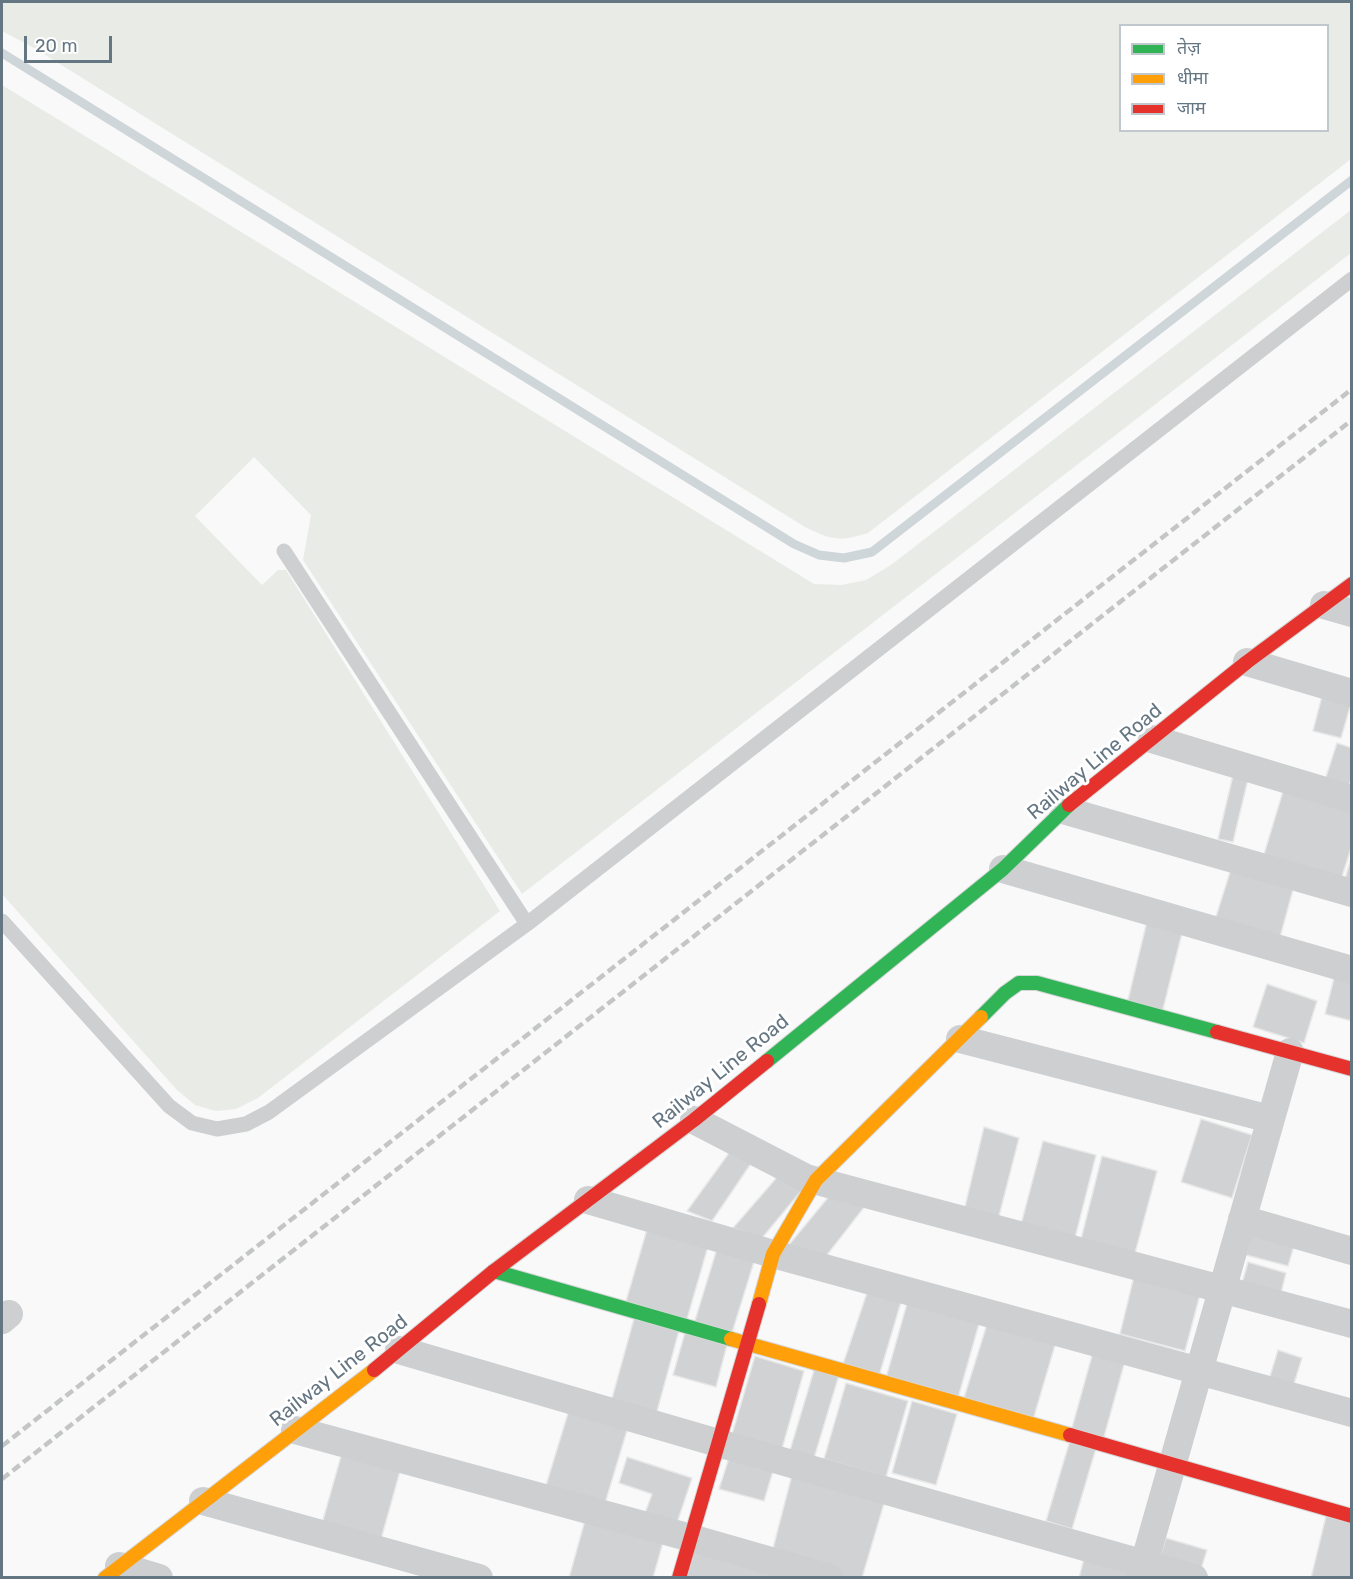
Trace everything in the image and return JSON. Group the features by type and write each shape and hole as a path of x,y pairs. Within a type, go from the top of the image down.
{"street":[{"name":"Railway Line Road","path":"112,1572 399,1350 494,1271 694,1120 1003,868 1063,810 1247,662 1352,584"},
{"path":"1324,605 1352,613"},
{"path":"1247,662 1352,693"},
{"path":"1152,739 1352,799"},
{"path":"1063,810 1352,893"},
{"path":"1003,868 1352,970"},
{"path":"679,1578 773,1254 816,1180 1005,993 1019,983 1037,983 1352,1069"},
{"path":"960,1039 1270,1119"},
{"path":"1142,1570 1290,1052"},
{"path":"694,1120 806,1178 1352,1324"},
{"path":"588,1200 773,1254 1352,1413"},
{"path":"1242,1219 1352,1251"},
{"path":"494,1271 1352,1516"},
{"path":"399,1350 1142,1570 1194,1578"},
{"path":"295,1430 830,1578"},
{"path":"203,1501 478,1578"},
{"path":"112,1572 159,1578"}],"lane":[{"path":"2,921 169,1106 192,1123 217,1129 246,1124 269,1112 527,924 1352,279"},
{"path":"284,551 527,924"}],"shaded area":[{"path":"2,2 1351,2 1351,159 868,533 849,538 835,538 805,527 34,48 2,31"},
{"path":"2,85 814,584 841,585 866,580 891,565 1351,210 1351,253 522,894 303,560 311,515 254,457 195,516 262,585 278,570 286,570 500,911 258,1098 236,1109 216,1111 195,1105 177,1090 2,894"}],"building":[{"path":"1323,692 1352,700 1341,738 1313,731"},
{"path":"1337,743 1352,748 1352,777 1346,793 1323,786"},
{"path":"1234,771 1249,775 1233,842 1218,839"},
{"path":"1284,788 1352,808 1352,845 1340,883 1262,861"},
{"path":"1352,855 1352,888 1343,886"},
{"path":"1231,869 1294,886 1279,941 1214,923"},
{"path":"1148,917 1183,929 1162,1013 1127,1004"},
{"path":"1335,974 1352,978 1352,1021 1325,1014"},
{"path":"1267,984 1317,1001 1304,1043 1253,1027"},
{"path":"1201,1119 1252,1135 1232,1198 1181,1182"},
{"path":"984,1127 1019,1138 998,1220 964,1211"},
{"path":"1043,1141 1096,1155 1074,1242 1020,1228"},
{"path":"729,1153 752,1162 712,1221 687,1211"},
{"path":"1102,1156 1157,1171 1134,1257 1080,1243"},
{"path":"779,1175 806,1185 762,1238 733,1228"},
{"path":"836,1188 869,1201 823,1260 788,1246"},
{"path":"648,1226 709,1243 685,1326 624,1308"},
{"path":"1253,1227 1296,1239 1288,1266 1246,1255"},
{"path":"719,1242 757,1252 731,1336 693,1327"},
{"path":"1248,1262 1286,1273 1280,1297 1241,1287"},
{"path":"1136,1268 1202,1287 1185,1351 1120,1334"},
{"path":"870,1284 904,1292 879,1376 842,1367"},
{"path":"910,1293 982,1313 958,1398 886,1378"},
{"path":"635,1315 680,1327 656,1415 611,1402"},
{"path":"989,1318 1058,1335 1033,1420 963,1401"},
{"path":"686,1329 728,1341 716,1387 673,1375"},
{"path":"1278,1350 1302,1358 1292,1390 1268,1383"},
{"path":"1093,1352 1125,1361 1102,1444 1070,1435"},
{"path":"755,1356 804,1371 780,1456 730,1441"},
{"path":"815,1367 839,1375 812,1465 788,1457"},
{"path":"846,1383 908,1401 886,1477 824,1459"},
{"path":"912,1401 957,1414 936,1485 892,1473"},
{"path":"569,1410 628,1427 603,1510 544,1492"},
{"path":"1071,1437 1097,1445 1072,1529 1046,1521"},
{"path":"343,1449 402,1464 380,1543 321,1527"},
{"path":"627,1457 692,1478 677,1523 645,1513 652,1494 619,1483"},
{"path":"729,1458 773,1471 764,1501 719,1489"},
{"path":"793,1471 885,1500 862,1578 846,1578 771,1556"},
{"path":"1327,1512 1352,1518 1352,1578 1311,1578"},
{"path":"587,1513 665,1535 653,1578 569,1578"},
{"path":"1166,1538 1207,1550 1201,1569 1160,1557"},
{"path":"694,1546 787,1578 686,1578"},
{"path":"1086,1551 1133,1565 1130,1578 1079,1578"}],"waterway":[{"path":"2,53 794,544 819,555 844,558 872,552 1352,180"}],"railway":[{"path":"2,1446 1352,389"},
{"path":"2,1479 1352,420"}],"traffic: fast":[{"path":"767,1061 1003,869 1069,805"},
{"path":"981,1017 1005,993 1019,983 1037,983 1217,1032"},
{"path":"494,1271 731,1339"}],"traffic: slow":[{"path":"759,1304 773,1254 816,1180 981,1017"},
{"path":"731,1339 1070,1435"},
{"path":"105,1578 374,1370"}],"traffic: jam":[{"path":"1069,805 1247,662 1352,584"},
{"path":"1217,1032 1352,1069"},
{"path":"374,1370 494,1271 694,1120 767,1061"},
{"path":"679,1578 759,1304"},
{"path":"1070,1435 1352,1516"}]}
